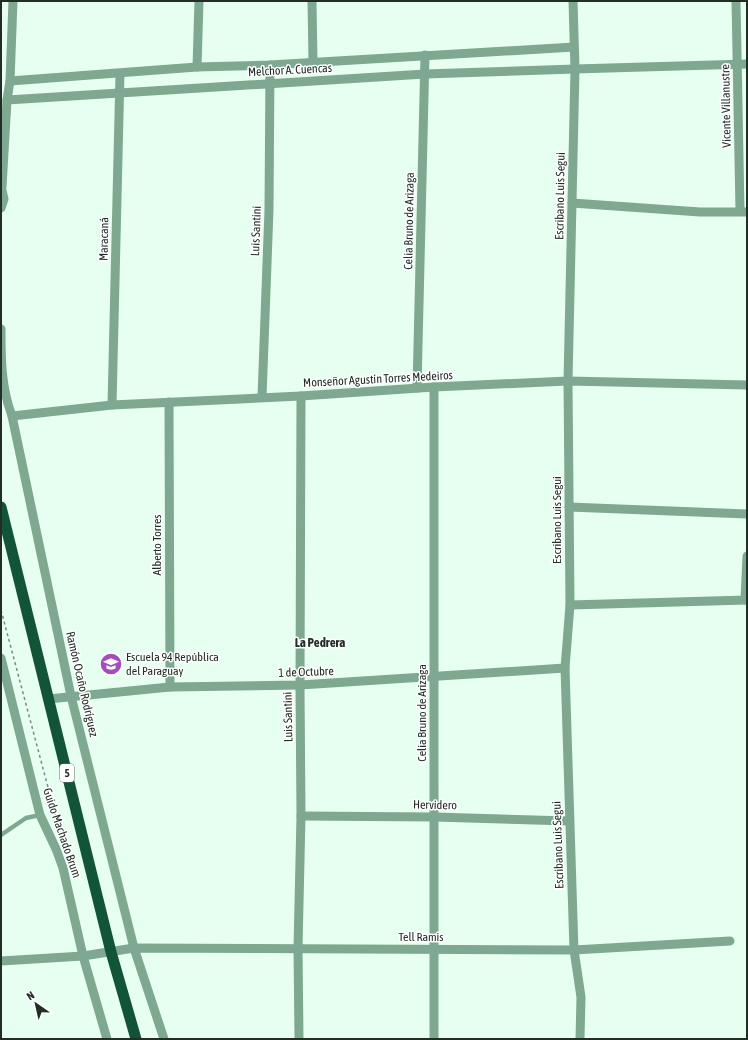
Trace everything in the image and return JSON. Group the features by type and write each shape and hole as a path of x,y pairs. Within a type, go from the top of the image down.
{"highway":[{"name":"5","path":"1,507 111,952 136,1039"}],"street":[{"path":"1,208 4,199 1,187 7,100 10,81 13,1"},
{"path":"197,67 199,1"},
{"path":"312,1 313,62"},
{"name":"Escribano Luis Segui","path":"573,1 575,69 568,381 570,605 565,668 574,950 581,998 580,1039"},
{"name":"Vicente Villanustre","path":"736,1 743,212"},
{"name":"Melchor A. Cuencas","path":"10,81 120,74 197,67 270,65 574,47"},
{"name":"Celia Bruno de Arizaga","path":"417,388 425,55"},
{"name":"Melchor A. Cuencas","path":"7,100 425,74 747,64"},
{"name":"Luis Santini","path":"262,397 270,210 270,65"},
{"name":"Maracaná","path":"112,405 120,74"},
{"path":"572,203 700,212 743,212"},
{"name":"Ramón Ocaño Rodríguez","path":"1,328 1,365 4,390 12,416 71,696 134,948 164,1039"},
{"name":"Monseñor Agustín Torres Medeiros","path":"12,416 112,405 568,381 747,385"},
{"name":"Celia Bruno de Arizaga","path":"434,387 434,1039"},
{"name":"Luis Santini","path":"299,1039 298,948 301,816 300,396"},
{"name":"Alberto Torres","path":"168,402 170,687"},
{"path":"569,508 747,514"},
{"path":"570,605 746,600 747,556"},
{"name":"Guido Machado Brum","path":"1,658 40,815 63,868 83,956 107,1039"},
{"name":"1 de Octubre","path":"48,699 170,687 300,685 565,668"},
{"name":"Hervidero","path":"301,816 434,817 569,821"},
{"name":"Tell Ramis","path":"1,961 83,956 134,948 574,950 730,941"}],"lane":[{"path":"1,835 26,818 40,815"}],"path":[{"path":"1,610 63,843"}],"place":[{"name":"Escuela 94 República del Paraguay","path":"111,664"}],"district":[{"name":"La Pedrera","path":"320,642"}]}
